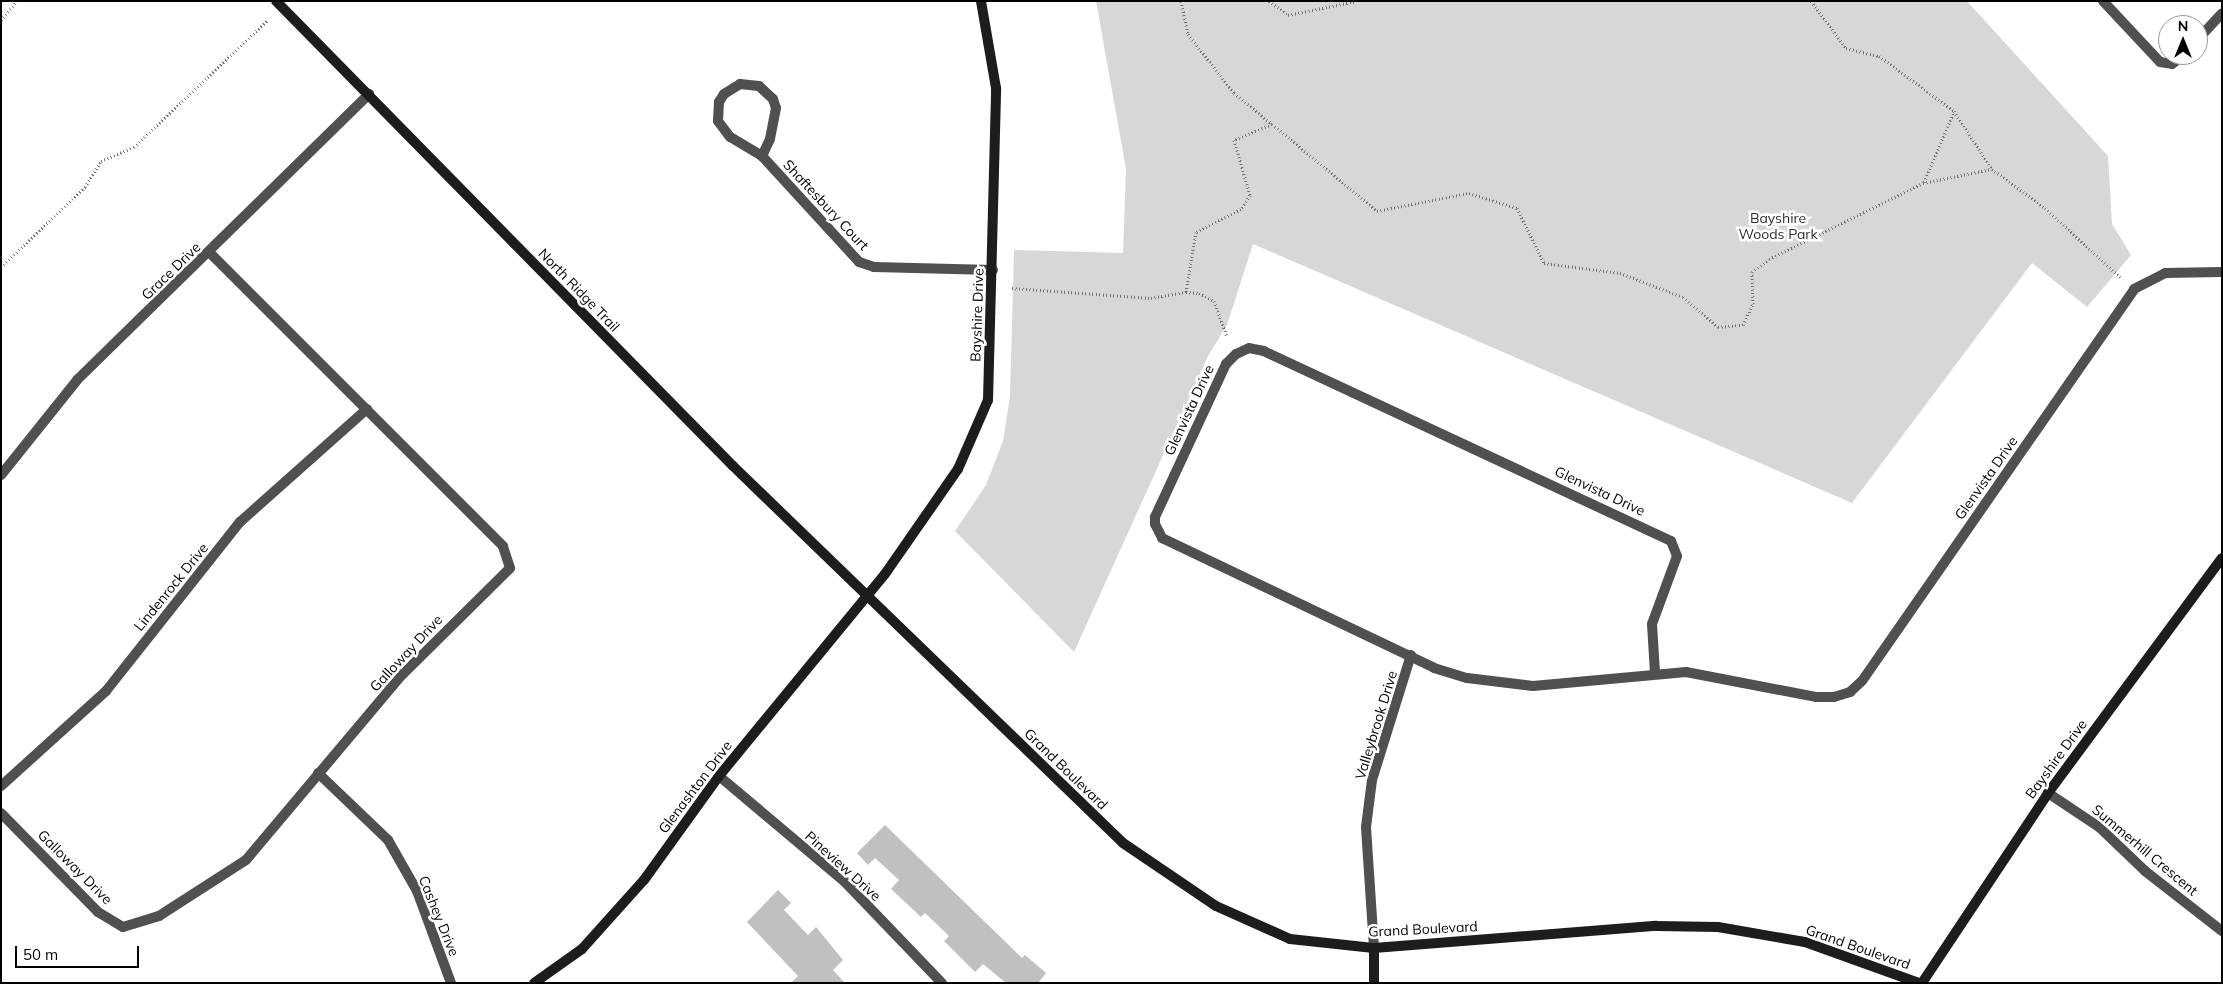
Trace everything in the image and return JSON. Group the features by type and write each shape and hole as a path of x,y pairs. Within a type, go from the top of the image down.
{"street":[{"name":"North Ridge Trail","path":"276,1 732,466 866,596"},
{"name":"Bayshire Drive","path":"866,596 958,469 988,400 996,88 981,1"},
{"path":"2103,1 2158,60"},
{"path":"2208,28 2222,13"},
{"name":"Shaftesbury Court","path":"762,156 770,138 776,108 773,99 759,86 740,84 732,88 719,102 718,122 730,137 762,156 859,262 874,267 992,270"},
{"name":"Grace Drive","path":"1,475 77,380 210,253 368,94"},
{"name":"Galloway Drive","path":"1,813 98,912 122,927 159,916 246,860 402,675 510,568 503,546 210,253"},
{"name":"Glenvista Drive","path":"1655,673 1652,624 1677,556 1671,541 1264,351 1249,348 1236,354 1226,364 1158,511 1155,524 1157,532 1162,538 1434,668 1491,684 1533,686 1655,673 1686,672 1816,698 1834,698 1850,692 1862,681 2134,289 2165,273 2222,272"},
{"name":"Lindenrock Drive","path":"1,786 106,691 240,522 367,409"},
{"name":"Bayshire Drive","path":"1921,983 2048,792 2222,558"},
{"name":"Glenashton Drive","path":"534,983 582,949 638,887 720,776 866,596"},
{"name":"Grand Boulevard","path":"866,596 1123,843 1216,906 1290,939 1374,948 1656,926 1718,927 1805,942 1921,983"},
{"name":"Valleybrook Drive","path":"1374,983 1374,948 1366,827 1372,780 1410,655"},
{"name":"Cashey Drive","path":"318,773 388,840 417,891 451,983"},
{"name":"Pineview Drive","path":"720,776 845,882 942,983"},
{"name":"Summerhill Crescent","path":"2048,792 2099,827 2145,871 2222,931"}],"path":[{"path":"1,20 17,1"},
{"path":"1181,1 1188,34 1234,93 1377,211 1468,193 1517,208 1544,263 1620,273 1683,297 1718,327 1743,325 1753,304 1752,272 1769,259 1923,183 1992,169"},
{"path":"1269,1 1288,15 1357,1"},
{"path":"1811,1 1846,48 1879,56 1954,111 1992,169 2045,208 2120,277"},
{"path":"1,267 85,187 101,161 134,146 268,20"},
{"path":"1923,183 1954,111"},
{"path":"1186,292 1196,232 1241,209 1250,195 1234,140 1272,124"},
{"path":"1012,288 1151,298 1186,292 1214,301 1227,337"}],"green space":[{"name":"Bayshire Woods Park","path":"1096,1 1967,1 2108,156 2112,224 2131,255 2087,307 2032,263 1852,503 1253,244 1227,325 1208,356 1074,652 955,531 986,485 1003,441 1010,396 1014,250 1123,253 1126,169"}],"building":[{"path":"885,825 1022,958 1025,955 1046,973 1038,983 1006,983 983,964 975,972 944,941 949,936 925,913 921,917 891,889 899,880 875,858 868,865 857,853"},
{"path":"778,890 791,903 784,910 808,935 816,927 843,960 833,970 845,983 791,983 798,976 747,922"}]}
